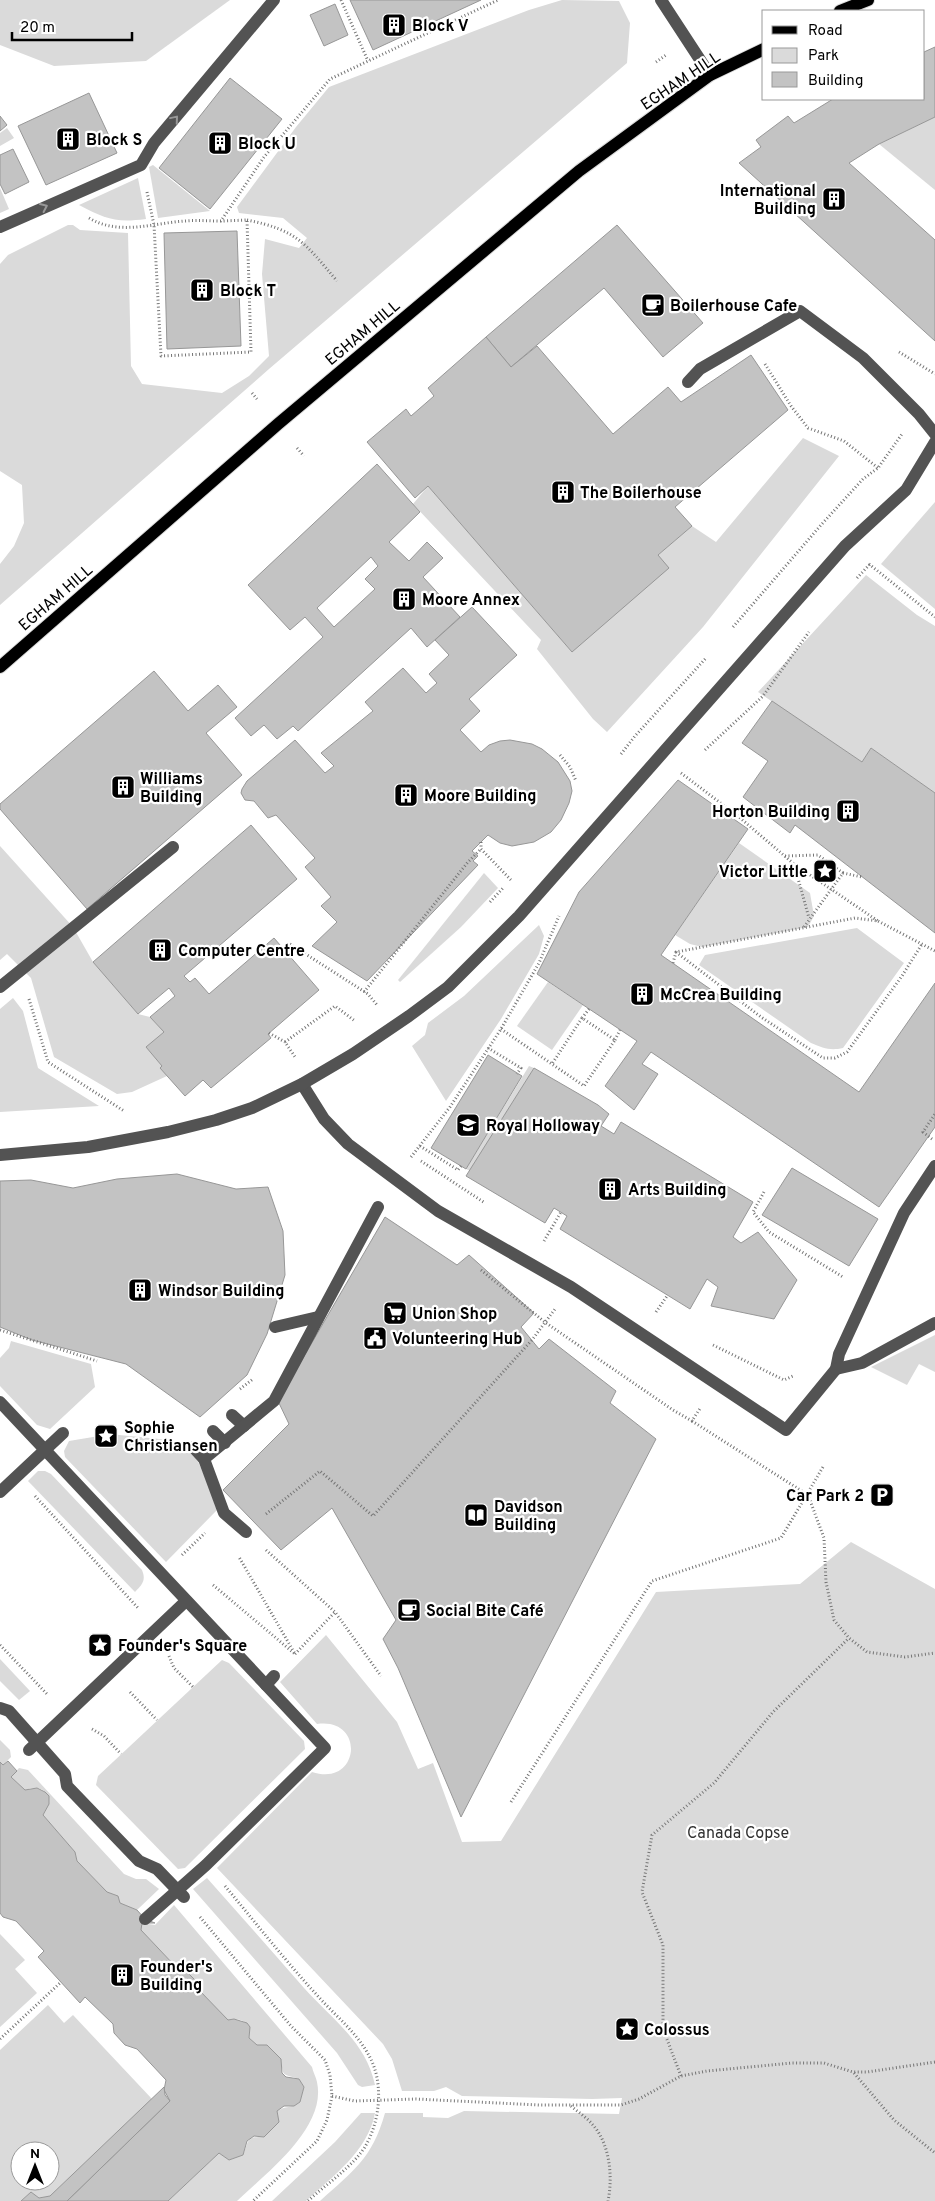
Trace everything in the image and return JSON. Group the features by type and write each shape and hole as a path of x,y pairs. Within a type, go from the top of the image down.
{"main road":[{"path":"843,10 868,0"},
{"name":"EGHAM HILL","path":"0,667 278,424 579,171 710,75 762,50"}],"street":[{"path":"0,227 141,165 154,143 274,0"},
{"path":"661,0 710,75"},
{"path":"688,382 700,369 800,311 863,358 919,414 935,434"},
{"path":"0,1155 88,1147 168,1132 216,1120 252,1108 302,1084 361,1048 448,987 519,916 845,546 906,490 935,442"},
{"path":"0,987 173,847"},
{"path":"302,1084 324,1119 348,1144 438,1210 571,1287 786,1430 836,1369 839,1354 904,1212 935,1166"},
{"path":"204,1460 274,1401 378,1206"},
{"path":"275,1327 318,1317"},
{"path":"836,1369 862,1363 935,1323"},
{"path":"0,1402 186,1601 270,1681 325,1748 181,1894 145,1919"},
{"path":"232,1415 244,1426"},
{"path":"213,1431 225,1443"},
{"path":"0,1492 63,1433"},
{"path":"193,1448 204,1460 224,1513 246,1532"},
{"path":"32,1746 186,1601"},
{"path":"0,1708 9,1711 32,1746 65,1774 67,1786 139,1861 157,1869 181,1894"}],"path":[{"path":"340,0 368,61"},
{"path":"221,222 264,157 330,79 498,0"},
{"path":"59,200 98,224 125,228 186,221 221,222 246,220 273,226 296,236 338,281"},
{"path":"154,225 161,356 251,352 246,220"},
{"path":"750,340 791,406 808,428 844,441 878,468"},
{"path":"252,393 257,399"},
{"path":"730,631 827,518 863,479 878,468 906,428 919,414"},
{"path":"298,448 304,456"},
{"path":"856,579 876,557"},
{"path":"870,564 935,617"},
{"path":"698,757 764,696 811,630"},
{"path":"619,758 635,736 712,652"},
{"path":"635,736 658,757 739,817 784,856 830,890 878,921 935,951"},
{"path":"560,755 574,774 576,781"},
{"path":"676,779 687,766"},
{"path":"481,842 481,850 511,880"},
{"path":"364,992 468,862 481,850"},
{"path":"784,856 818,856 843,873 862,878"},
{"path":"794,864 809,919"},
{"path":"486,907 517,873"},
{"path":"804,928 843,873"},
{"path":"397,1179 450,1107 501,1029 539,963 557,918 563,911"},
{"path":"676,952 855,918 878,921"},
{"path":"290,944 364,992 378,1006"},
{"path":"676,952 761,1017 823,1058 835,1058 847,1052 902,976 922,944"},
{"path":"673,963 676,952"},
{"path":"26,990 48,1062 129,1114 120,1116"},
{"path":"371,1011 384,1002"},
{"path":"285,1042 335,1006 356,1022"},
{"path":"552,1064 589,1009"},
{"path":"348,1026 363,1016"},
{"path":"582,1018 614,1040"},
{"path":"501,1029 584,1086 620,1030"},
{"path":"269,1033 285,1042 295,1058"},
{"path":"488,1048 521,1068 517,1074"},
{"path":"286,1062 302,1053"},
{"path":"935,1114 923,1132 935,1141"},
{"path":"420,1146 458,1170 461,1166"},
{"path":"413,1155 487,1205"},
{"path":"764,1192 753,1212 769,1232 867,1292"},
{"path":"544,1241 561,1212"},
{"path":"536,1236 552,1246"},
{"path":"480,1270 546,1323 673,1410"},
{"path":"655,1313 667,1296"},
{"path":"647,1308 664,1318"},
{"path":"262,1517 320,1471 373,1516 546,1323 555,1310"},
{"path":"0,1330 97,1361"},
{"path":"712,1345 784,1380 839,1354"},
{"path":"692,1421 808,1495 824,1538 826,1582 834,1620 849,1638 867,1652 905,1657 935,1653"},
{"path":"512,1802 652,1581 781,1538 823,1467"},
{"path":"47,1508 156,1628 174,1668 193,1687"},
{"path":"180,1558 211,1526"},
{"path":"246,1532 335,1612 381,1676"},
{"path":"237,1554 295,1654"},
{"path":"211,1583 295,1654"},
{"path":"270,1681 335,1612"},
{"path":"681,2076 662,2029 662,1945 642,1892 652,1835 714,1783 773,1712 849,1638"},
{"path":"111,1671 157,1720"},
{"path":"218,1879 316,1994 344,2021 366,2049 374,2066 378,2083 378,2100 372,2132 365,2148 308,2201"},
{"path":"181,1894 291,2026 325,2060 330,2075 332,2096 327,2120 318,2141 253,2201"},
{"path":"0,2038 60,1983"},
{"path":"332,2096 355,2102 416,2099 570,2106 621,2105 639,2100 681,2076 707,2071 792,2063 824,2063 853,2072 867,2072 935,2062"},
{"path":"853,2072 894,2120 935,2153"},
{"path":"570,2106 593,2124 601,2140 610,2163 612,2179 608,2201"}],"green space":[{"path":"0,0 230,0 146,61 54,66 0,45"},
{"path":"562,0 619,1 630,23 627,63 269,369 0,605 0,564 14,546 24,523 22,485 0,471 0,264 8,255 68,225 73,225 80,230 128,233 131,366 142,384 222,393 249,376 269,356 262,274 265,239 299,248 307,238 283,218 239,213 237,207 296,127 329,87 529,10"},
{"path":"935,117 935,190 879,144"},
{"path":"7,128 14,138 0,146 0,133"},
{"path":"153,165 210,211 158,218 149,167"},
{"path":"138,178 146,219 111,219 79,205"},
{"path":"0,188 9,209 0,213"},
{"path":"803,438 839,456 703,627 607,732 593,719 537,649 541,640 413,504 428,486 572,652 658,555 692,526 716,542"},
{"path":"935,502 935,609 881,564"},
{"path":"866,575 917,615 935,626 935,793 871,748 862,762 758,692"},
{"path":"739,843 810,893 814,916 808,927 702,947 690,944 675,935"},
{"path":"0,846 73,927 93,962 138,1014 150,1017 164,1032 147,1047 162,1066 167,1076 132,1092 117,1094 54,1057 31,978 7,954 0,960"},
{"path":"484,873 498,888 461,927 400,982 398,980"},
{"path":"539,925 544,936 539,954 501,1019 446,1101 412,1046 425,1035 428,1023 464,996"},
{"path":"857,928 904,963 843,1048 827,1048 811,1043 699,965 705,955"},
{"path":"548,982 583,1005 552,1050 517,1026"},
{"path":"13,998 23,1011 38,1068 99,1106 0,1112 0,1009"},
{"path":"529,1066 534,1068 470,1171 466,1169"},
{"path":"935,1335 935,1372 919,1364 907,1385 871,1367"},
{"path":"11,1341 91,1364 95,1387 50,1429 37,1425 0,1386 0,1358 9,1348"},
{"path":"111,1434 161,1439 184,1444 195,1456 204,1474 217,1510 166,1562 65,1457 64,1451 69,1441"},
{"path":"38,1471 45,1471 51,1474 142,1570 143,1582 135,1592 28,1481"},
{"name":"Canada Copse","path":"851,1542 935,1589 935,2201 320,2201 360,2163 374,2142 385,2113 423,2113 423,2117 448,2118 464,2111 619,2114 622,2098 462,2096 446,2087 434,2091 402,2091 392,2059 383,2044 217,1868 312,1772 328,1774 340,1770 348,1762 351,1751 350,1740 344,1731 333,1725 317,1724 280,1682 326,1635 397,1722 418,1769 433,1763 462,1842 501,1841 656,1592 800,1584"},
{"path":"0,1659 30,1691 19,1700 0,1681"},
{"path":"222,1660 229,1663 304,1741 305,1749 185,1868 178,1869 96,1785 98,1776"},
{"path":"0,1740 10,1750 11,1757 3,1765 0,1762"},
{"path":"19,1768 28,1770 124,1874 136,1879 146,1879 159,1889 137,1910 120,1903 118,1896 107,1892 77,1861 75,1852 43,1815 48,1803 46,1793 38,1788 25,1790 11,1777"},
{"path":"207,1878 304,1988 347,2032 364,2056 371,2070 375,2085 362,2087 358,2085 337,2053 193,1889"},
{"path":"174,1905 312,2067 317,2082 318,2099 313,2116 304,2132 278,2163 237,2201 168,2201 219,2153 229,2160 243,2155 249,2140 254,2137 264,2137 279,2122 277,2111 300,2102 304,2087 299,2079 283,2073 281,2059 249,2038 249,2028 245,2022 238,2019 228,2020 200,1991 199,1984 183,1968 175,1966 141,1930 142,1923 155,1925"},
{"path":"0,1934 25,1960 15,1969 37,1993 0,2027"},
{"path":"48,2005 64,2023 73,2015 152,2099 60,2186 60,2141 10,2141 10,2191 55,2191 50,2196 39,2198 31,2192 21,2201 0,2201 0,2050"},
{"path":"361,2113 375,2113 371,2127 357,2151 338,2172 306,2201 272,2201 335,2142"}],"building":[{"name":"Block V","path":"350,0 481,0 373,50"},
{"path":"335,4 348,35 324,46 310,15"},
{"name":"International Building","path":"935,47 935,117 879,144 849,163 935,240 935,341 739,163 761,147 756,140 788,116 794,123 831,100 925,100 925,52"},
{"name":"Block U","path":"230,78 282,119 210,209 159,168"},
{"name":"Block S","path":"89,93 117,153 46,185 18,126"},
{"path":"0,116 7,125 0,131"},
{"path":"13,149 29,182 5,194 0,184 0,155"},
{"name":"Boilerhouse Cafe","path":"617,225 703,323 663,357 604,288 511,367 486,337"},
{"name":"Block T","path":"237,231 241,346 167,349 164,233"},
{"name":"The Boilerhouse","path":"486,337 511,367 537,346 613,434 668,387 681,402 751,355 788,410 675,507 692,526 658,555 669,568 572,652 428,486 415,498 367,442 406,409 411,416 434,396 428,388"},
{"name":"Moore Annex","path":"377,464 420,512 389,542 409,561 427,542 443,558 423,577 460,617 427,647 411,628 298,731 293,726 277,739 264,725 251,736 235,718 323,637 305,617 290,630 248,585","holes":["371,557 378,566 365,579 375,589 334,627 317,608"]},
{"name":"Moore Building","path":"472,607 517,655 469,699 480,711 460,730 481,752 489,745 510,740 532,744 542,749 558,762 570,781 572,791 569,803 561,820 551,832 534,842 512,846 500,843 488,835 472,851 478,856 473,861 478,865 367,981 312,946 337,922 321,906 331,897 305,867 315,858 276,815 268,818 254,801 245,800 241,793 242,789 247,781 295,740 325,773 334,766 321,753 373,711 365,702 403,668 426,693 437,683 429,674 449,655 435,640"},
{"name":"Williams Building","path":"154,671 188,711 218,685 237,707 206,733 242,775 87,909 0,809 0,804"},
{"name":"Horton Building","path":"772,701 862,762 871,748 935,793 935,933 795,825 790,833 743,797 768,761 742,743"},
{"name":"McCrea Building","path":"678,780 748,829 661,955 859,1092 935,983 935,1127 879,1207 651,1052 642,1064 658,1074 634,1110 605,1086 637,1041 537,974 579,892"},
{"name":"Computer Centre","path":"251,825 297,879 184,976 190,982 195,978 209,994 274,938 319,990 268,1034 271,1038 211,1088 203,1080 185,1096 160,1068 162,1066 146,1047 164,1032 150,1017 175,996 169,988 138,1014 93,962"},
{"path":"488,1055 522,1076 466,1169 431,1148"},
{"name":"Arts Building","path":"534,1068 598,1105 609,1114 601,1126 614,1134 621,1122 753,1202 733,1237 741,1243 758,1232 797,1280 774,1319 711,1306 718,1287 707,1279 690,1309 560,1229 567,1216 554,1208 545,1223 466,1176"},
{"path":"792,1168 878,1219 849,1266 762,1215"},
{"name":"Windsor Building","path":"177,1174 236,1189 268,1187 283,1231 285,1275 267,1334 247,1375 200,1417 126,1364 32,1340 0,1327 0,1181 31,1180 73,1188 117,1179"},
{"name":"Davidson Building","path":"385,1217 457,1265 469,1255 534,1313 521,1327 539,1349 549,1339 616,1391 610,1403 656,1439 461,1817 398,1668 383,1639 396,1620 332,1508 281,1550 223,1490 289,1424 278,1401"},
{"name":"Founder's Building","path":"8,1761 17,1771 11,1777 25,1790 37,1788 49,1796 49,1804 43,1815 75,1852 77,1861 107,1892 118,1896 120,1903 137,1910 145,1919 155,1923 142,1923 141,1930 175,1966 183,1968 199,1984 200,1991 228,2020 234,2019 247,2023 250,2027 249,2038 257,2045 267,2045 281,2059 282,2073 286,2077 299,2079 304,2087 300,2102 294,2106 284,2106 277,2111 279,2122 264,2137 254,2136 247,2141 243,2155 229,2160 219,2153 168,2201 67,2201 170,2101 164,2090 166,2080 137,2049 125,2045 114,2033 113,2024 85,1997 80,2003 38,1957 44,1951 16,1921 3,1917 0,1913 0,1762 3,1765"},
{"path":"164,2087 165,2095 170,2101 67,2201 21,2201 31,2192 39,2198 50,2196 55,2191 60,2191 60,2186"}],"place":[{"name":"Block V","path":"394,25"},
{"name":"Block S","path":"68,139"},
{"name":"Block U","path":"220,143"},
{"name":"International Building","path":"834,199"},
{"name":"Block T","path":"202,290"},
{"name":"Boilerhouse Cafe","path":"653,305"},
{"name":"The Boilerhouse","path":"563,492"},
{"name":"Moore Annex","path":"404,599"},
{"name":"Williams Building","path":"123,787"},
{"name":"Moore Building","path":"406,795"},
{"name":"Horton Building","path":"848,811"},
{"name":"Victor Little","path":"825,871"},
{"name":"Computer Centre","path":"160,950"},
{"name":"McCrea Building","path":"642,994"},
{"name":"Royal Holloway","path":"468,1125"},
{"name":"Arts Building","path":"610,1189"},
{"name":"Windsor Building","path":"140,1290"},
{"name":"Union Shop","path":"395,1313"},
{"name":"Volunteering Hub","path":"375,1338"},
{"name":"Sophie Christiansen","path":"106,1436"},
{"name":"Car Park 2","path":"882,1495"},
{"name":"Davidson Building","path":"476,1515"},
{"name":"Social Bite Café","path":"409,1610"},
{"name":"Founder's Square","path":"100,1645"},
{"name":"Founder's Building","path":"122,1975"},
{"name":"Colossus","path":"627,2029"}]}
